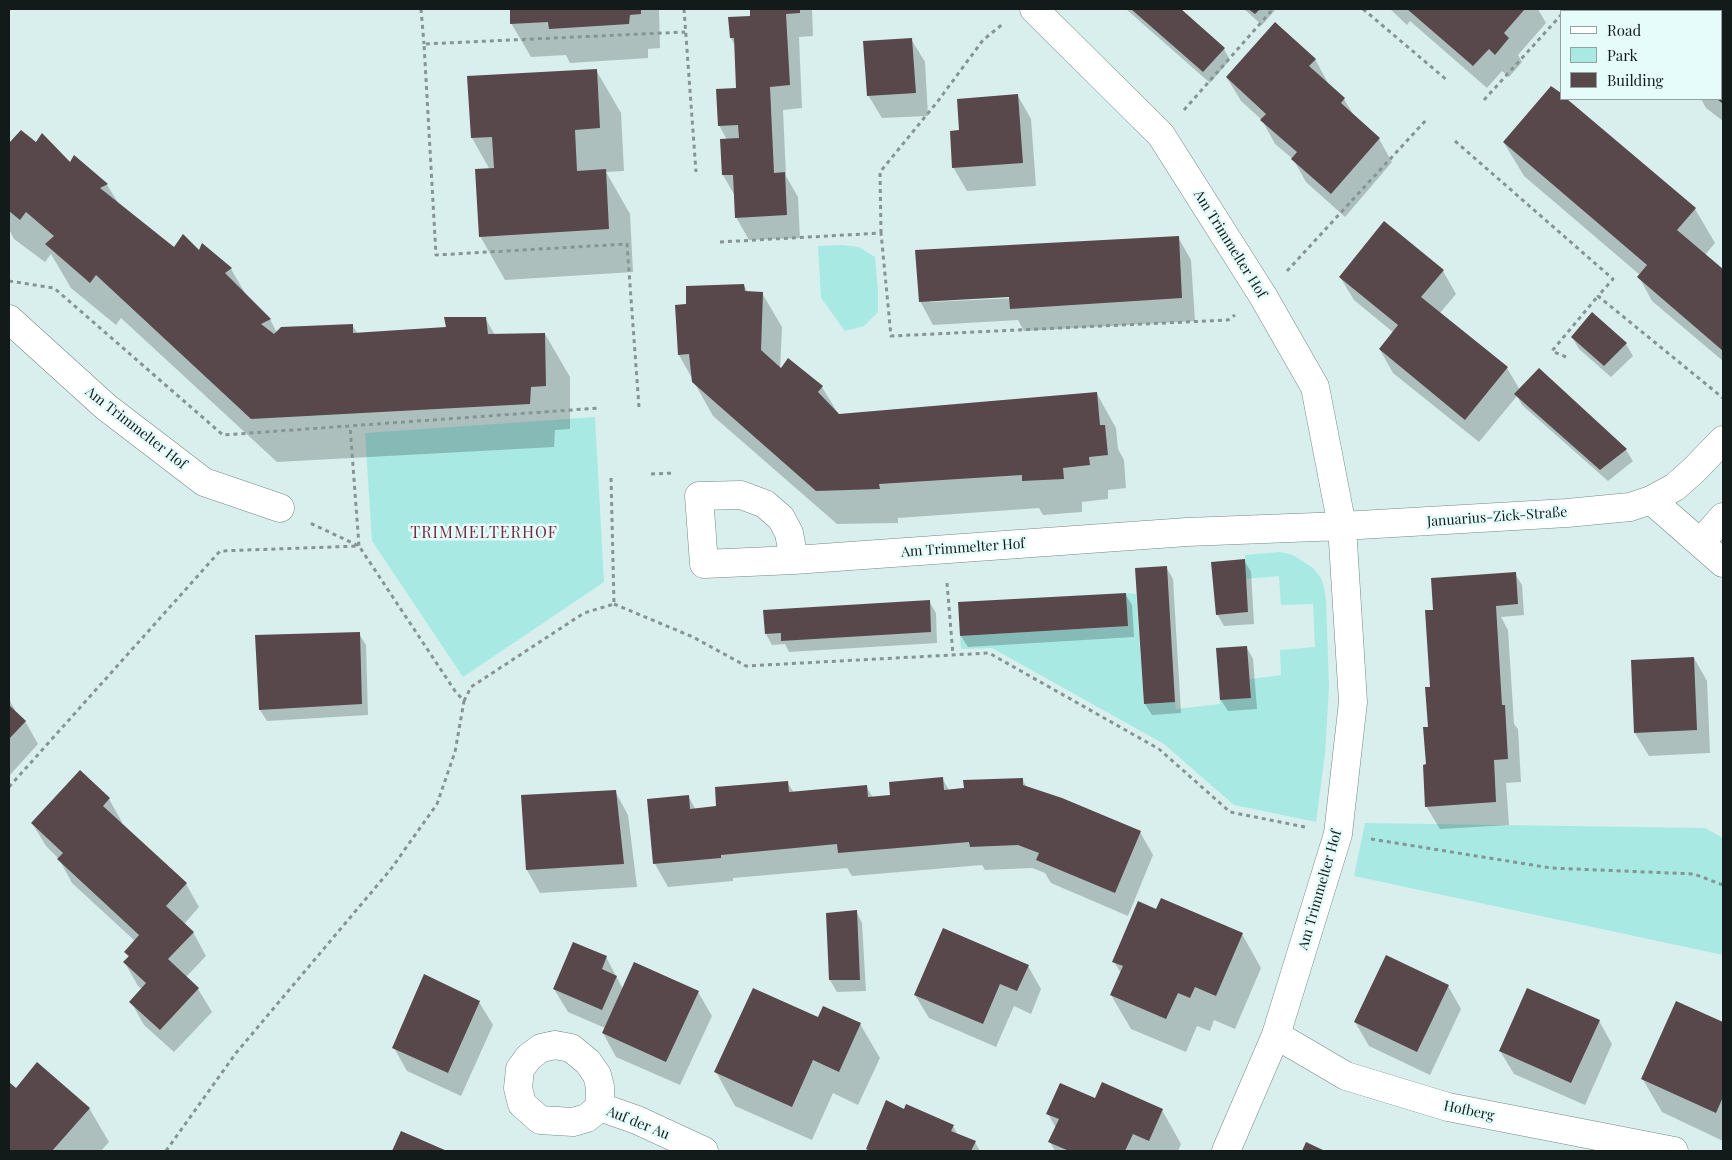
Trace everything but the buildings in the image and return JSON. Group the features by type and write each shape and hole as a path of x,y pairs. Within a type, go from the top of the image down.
{"street":[{"name":"Am Trimmelter Hof","path":"1034,9 1161,136 1263,296 1315,387 1342,526 1353,702 1338,834 1276,1036 1226,1151"},
{"name":"Am Trimmelter Hof","path":"9,319 106,407 204,482 280,508"},
{"name":"Januarius-Zick-Straße","path":"1342,526 1568,513 1630,507 1651,500 1675,487 1723,440"},
{"path":"1651,500 1723,563"},
{"path":"1700,543 1723,517"},
{"name":"Am Trimmelter Hof","path":"794,560 1187,532 1342,526"},
{"name":"Hofberg","path":"1276,1036 1346,1076 1448,1107 1674,1151"},
{"name":"Auf der Au","path":"600,1107 637,1120 704,1151"}],"path":[{"path":"421,9 436,255 627,244 639,407"},
{"path":"684,9 696,172"},
{"path":"1161,136 1273,9"},
{"path":"1363,9 1448,81"},
{"path":"1484,100 1560,16"},
{"path":"1009,19 983,40 938,101 880,172 881,233 891,336 1228,320 1263,296 1427,119"},
{"path":"424,44 685,32"},
{"path":"1455,141 1613,279 1552,351 1566,357"},
{"path":"720,242 881,233"},
{"path":"9,281 54,288 223,435 599,408"},
{"path":"1598,296 1723,398"},
{"path":"350,426 359,546 464,701"},
{"path":"611,476 614,604"},
{"path":"280,508 359,546"},
{"path":"9,787 220,551 359,546"},
{"path":"944,550 953,655"},
{"path":"166,1151 236,1053 391,869 437,804 454,752 464,701 471,688 584,613 614,604 693,637 746,666 989,652 1159,749 1230,812 1338,834 1551,868 1694,874 1723,885"}],"green space":[{"path":"842,245 859,247 875,257 878,291 878,312 864,326 845,331 821,298 818,246"},
{"path":"595,417 604,582 463,677 372,541 365,433"},
{"path":"1280,552 1293,555 1313,568 1321,578 1326,600 1329,686 1325,754 1316,822 1234,805 1164,744 992,648 961,649 960,636 1128,626 1126,593 1136,594 1144,704 1175,702 1176,709 1220,704 1220,700 1251,698 1250,679 1281,675 1280,650 1315,647 1313,604 1281,605 1279,576 1246,579 1245,555"},
{"path":"1365,823 1705,828 1723,838 1723,955 1354,876"}],"district":[{"name":"TRIMMELTERHOF","path":"484,533"}]}
